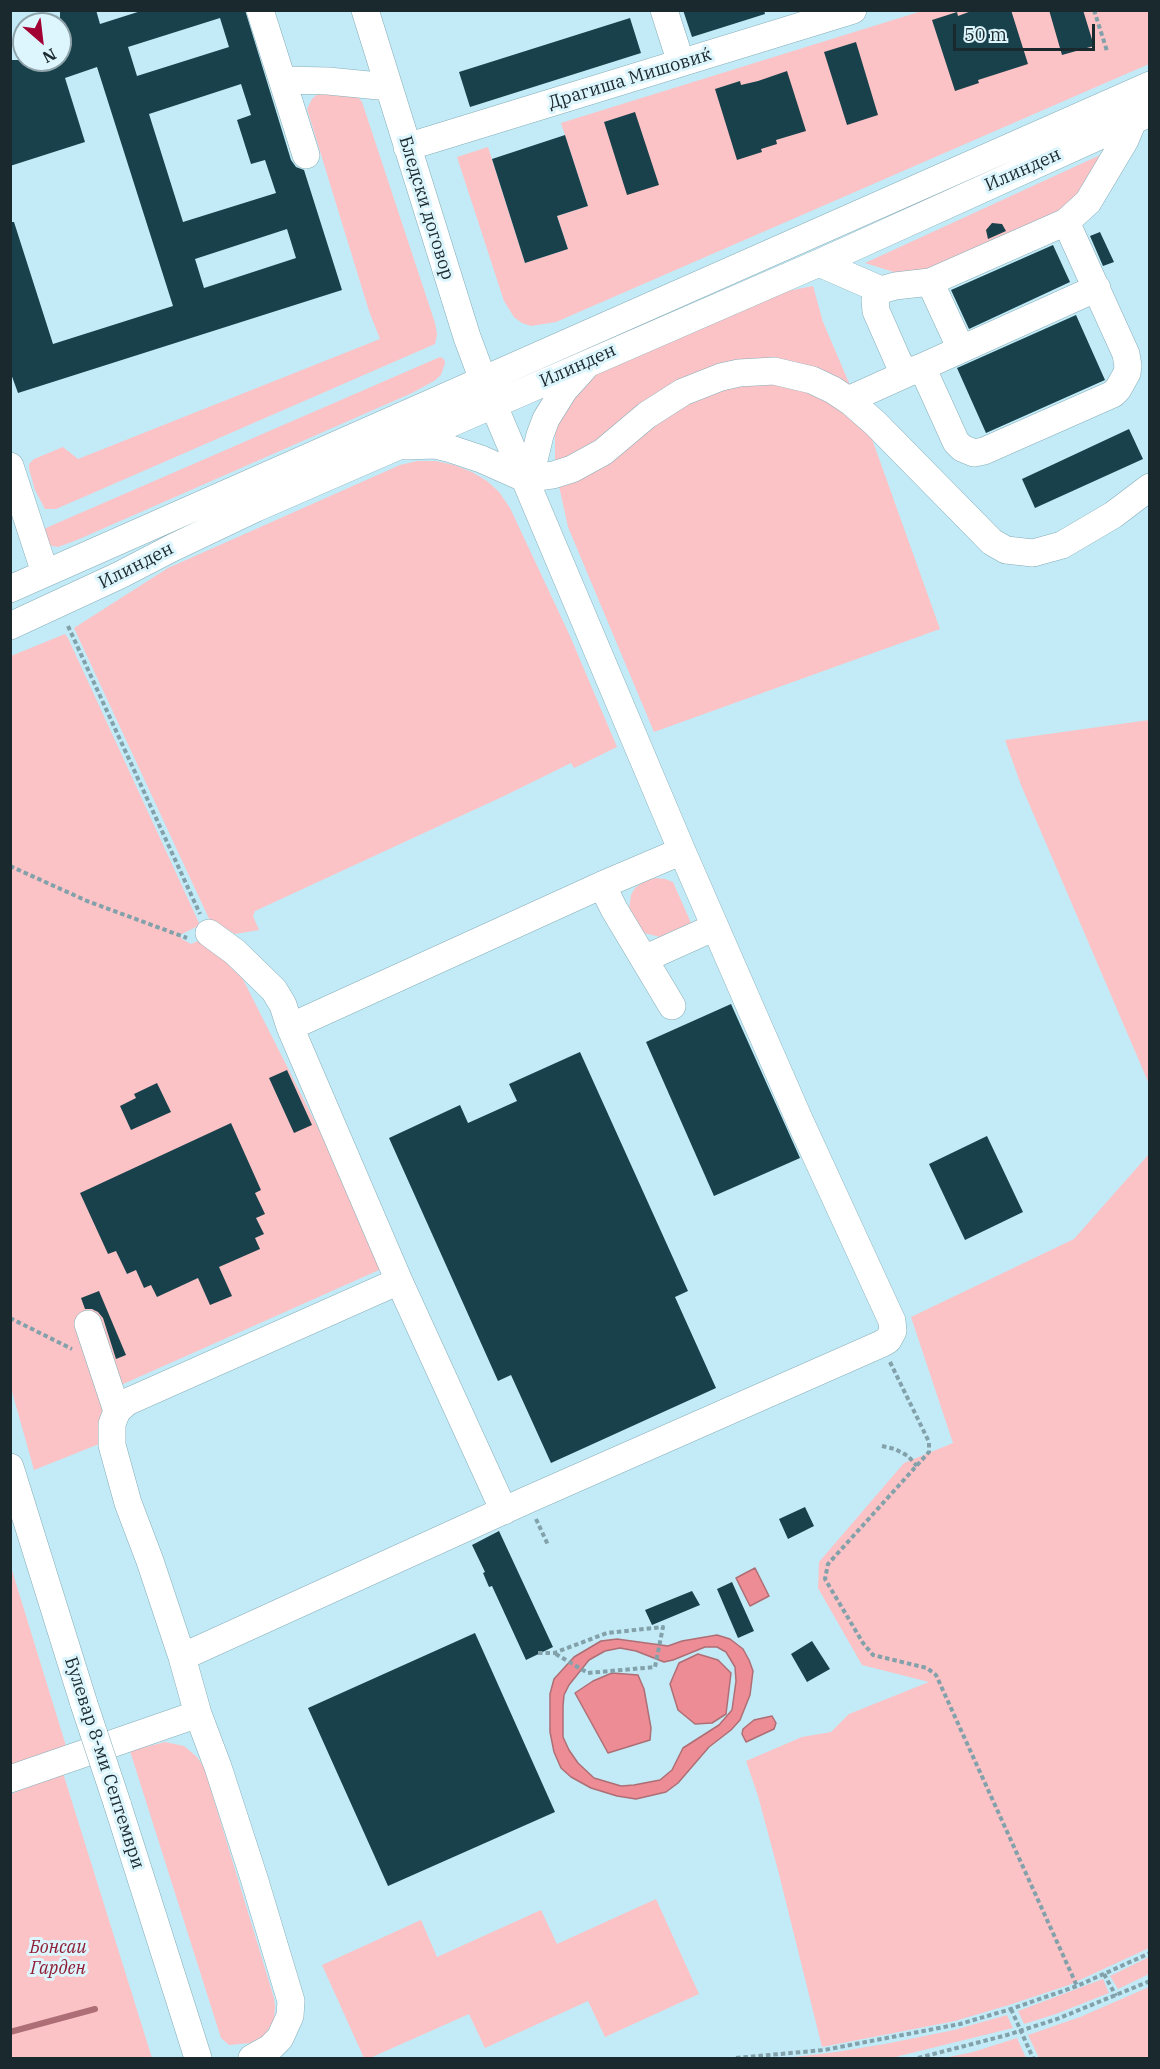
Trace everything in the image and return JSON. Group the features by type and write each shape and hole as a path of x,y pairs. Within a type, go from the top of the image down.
{"street":[{"path":"260,10 306,155"},
{"name":"Бледски договор","path":"365,10 467,337 488,392 715,927 799,1119 892,1321 892,1335 880,1344"},
{"path":"664,10 681,63"},
{"name":"Драгиша Мишовиќ","path":"407,147 853,10"},
{"path":"283,80 328,81 389,87"},
{"name":"Илинден","path":"10,589 488,392 1149,85"},
{"path":"819,262 881,290 930,282 1066,222 1088,202 1141,117"},
{"name":"Илинден","path":"10,626 256,508 387,449 488,392 596,359 819,262 1141,117"},
{"path":"916,369 956,442 967,452 974,453 984,451 1113,394 1124,381 1128,366 1126,354 1066,222"},
{"path":"930,282 961,349"},
{"path":"848,400 1097,288"},
{"path":"881,290 875,300 876,311 898,361 903,368 916,369"},
{"path":"526,479 534,460 540,435 554,405 578,374 596,359"},
{"path":"387,449 413,445 435,446 481,459 526,479 554,475 587,462 603,452 647,415 683,392 721,377 757,372 783,373 812,380 848,400 875,423 992,542 1006,550 1033,553 1062,544 1143,498"},
{"path":"10,466 45,573"},
{"path":"290,1027 682,851"},
{"path":"602,885 672,1006"},
{"path":"644,959 715,927"},
{"path":"209,933 235,952 274,990 283,1005 290,1027 399,1281 516,1505"},
{"path":"252,2058 270,2048 280,2038 290,2016 291,2001 257,1887 218,1767 198,1714 182,1657 128,1503 115,1454 112,1424 117,1411 127,1402 399,1281"},
{"path":"88,1324 117,1411"},
{"path":"182,1657 516,1505 880,1344"},
{"name":"Булевар 8-ми Септември","path":"10,1467 77,1708 108,1805 198,2058"},
{"name":"Булевар 8-ми Септември","path":"10,1524 77,1708"},
{"path":"10,1779 198,1714"},
{"name":"Булевар 8-ми Септември","path":"108,1805 179,2058"}],"path":[{"path":"1094,10 1107,51"},
{"path":"10,866 87,901 194,940 209,933 68,626"},
{"path":"10,1318 100,1362"},
{"path":"880,1344 929,1442 930,1452 828,1564 825,1579 873,1655 927,1668 936,1675 1077,1986"},
{"path":"882,1446 902,1452 917,1466"},
{"path":"516,1505 549,1545"},
{"path":"538,1653 554,1653 607,1633 663,1627 655,1667 588,1672 554,1653"},
{"path":"736,2058 824,2050 936,2029 1011,2009 1077,1986 1149,1953"},
{"path":"1104,1974 1116,1996"},
{"path":"918,2058 1021,2031 1067,2016 1149,1981"},
{"path":"1011,2009 1033,2058"}],"green space":[{"path":"922,11 1149,11 1149,64 556,322 531,326 514,317 504,301 457,157 488,147 525,263 568,249 557,216 588,206 561,123"},
{"path":"320,92 357,96 362,102 435,323 437,334 435,344 56,509 45,509 35,490 29,469 29,464 34,459 63,447 78,459 380,339 369,311 307,109 312,99"},
{"path":"1109,151 1074,207 910,277 865,263"},
{"path":"813,286 823,322 867,425 940,629 654,732 568,527 555,468 555,433 562,410 588,378 783,292"},
{"path":"440,357 445,363 441,375 412,393 77,540 58,547 46,542 44,529"},
{"path":"417,461 436,461 454,465 487,481 499,492 510,508 570,636 617,747 574,768 571,763 255,911 253,916 259,930 235,934 214,921 211,923 74,628 168,568 400,465"},
{"path":"65,634 200,925 180,935 182,939 191,944 219,932 388,1266 112,1389 104,1442 34,1470 11,1388 11,656"},
{"path":"1150,720 1149,1084 1021,785 1005,740"},
{"path":"656,878 673,882 691,923 660,937 644,933 629,909 631,895 635,888 644,881"},
{"path":"1149,1154 1149,1948 1069,1985 1009,2005 955,2021 822,2047 779,1874 746,1761 802,1737 831,1732 849,1714 929,1682 862,1665 818,1588 819,1562 904,1463 953,1443 911,1317 1074,1239"},
{"path":"10,1564 66,1746 10,1765"},
{"path":"165,1742 184,1746 197,1757 204,1767 274,1998 274,2020 264,2036 250,2043 229,2045 221,2038 130,1751"},
{"name":"Бонсаи Гарден","path":"63,1773 152,2058 11,2058 11,1794"},
{"path":"656,1899 699,1994 605,2037 588,2001 485,2048 469,2014 370,2058 364,2058 322,1965 421,1920 437,1957 541,1910 557,1944"},
{"path":"1149,1957 1149,1974 1118,1989 1110,1976"},
{"path":"1103,1979 1109,1993 1024,2024 1018,2011"},
{"path":"1149,1987 1149,2058 1039,2058 1028,2035 1080,2017"},
{"path":"1007,2015 1013,2028 891,2058 785,2058 885,2044 954,2030"},
{"path":"1017,2038 1026,2058 944,2058 973,2052"}],"shaded area":[{"path":"755,1568 769,1596 750,1606 736,1578"},
{"path":"717,1635 730,1639 743,1649 753,1671 750,1695 740,1720 709,1747 678,1783 666,1792 636,1799 617,1796 591,1788 571,1777 561,1768 554,1752 550,1732 550,1694 554,1679 574,1657 601,1641 617,1639 668,1646 682,1641","holes":["705,1647 717,1647 726,1652 735,1667 736,1681 732,1710 719,1725 683,1748 672,1770 660,1780 621,1786 594,1778 578,1763 563,1737 564,1695 589,1660 605,1651 620,1648 636,1651 664,1662"]},
{"path":"698,1654 718,1660 731,1673 726,1714 712,1723 695,1724 678,1710 670,1684 679,1663"},
{"path":"612,1673 638,1675 644,1689 651,1728 650,1740 608,1753 575,1693 593,1681"},
{"path":"772,1716 776,1723 774,1729 746,1742 742,1734 743,1729 754,1720"}],"building":[{"path":"60,10 96,10 100,24 144,10 245,10 291,160 296,167 304,170 342,290 18,393 10,371 10,222 14,222 53,344 173,306 97,67 65,78 85,142 10,166 10,60 12,60 12,72 72,72 72,12 60,12","holes":["220,18 229,47 137,76 128,47","241,84 251,115 237,120 251,164 265,160 276,193 183,222 149,114","287,229 296,258 204,288 195,259"]},
{"path":"683,10 764,10 765,14 692,37"},
{"path":"974,10 1011,10 1028,64 978,80 979,83 955,91 932,20 957,12 958,16"},
{"path":"1049,10 1083,10 1094,46 1062,55"},
{"path":"630,18 641,53 470,107 459,72"},
{"path":"856,42 878,115 847,125 824,52"},
{"path":"787,71 806,131 776,140 777,144 761,149 762,152 737,160 715,89 740,81 741,85 758,81"},
{"path":"635,112 659,185 627,195 604,122"},
{"path":"565,135 588,206 557,216 568,249 525,263 492,159"},
{"path":"992,223 1002,224 1006,231 988,239 986,230"},
{"path":"1100,232 1114,262 1103,266 1090,236"},
{"path":"1053,245 1070,282 969,329 951,290"},
{"path":"1076,315 1105,380 986,433 957,368"},
{"path":"1129,429 1143,459 1035,508 1022,479"},
{"path":"731,1004 800,1158 714,1196 646,1042"},
{"path":"580,1052 688,1291 675,1297 716,1388 551,1463 511,1375 498,1381 389,1138 460,1105 468,1123 517,1101 509,1084"},
{"path":"287,1070 312,1125 294,1133 269,1078"},
{"path":"157,1083 171,1112 131,1130 120,1106 136,1098 134,1094"},
{"path":"231,1123 261,1190 255,1193 265,1214 256,1218 264,1234 255,1238 260,1249 219,1267 232,1296 210,1305 198,1278 157,1297 151,1285 144,1288 136,1270 127,1274 116,1251 108,1254 80,1193"},
{"path":"987,1136 1023,1212 965,1240 929,1164"},
{"path":"99,1291 126,1355 116,1359 103,1318 92,1309 85,1309 81,1298"},
{"path":"805,1507 814,1526 788,1539 779,1519"},
{"path":"499,1531 553,1647 526,1660 492,1586 489,1587 483,1573 485,1572 472,1545"},
{"path":"732,1582 754,1631 738,1638 717,1589"},
{"path":"692,1591 700,1605 652,1625 645,1610"},
{"path":"475,1633 555,1812 388,1886 308,1708"},
{"path":"812,1641 830,1669 807,1682 791,1654"}],"waterway":[{"path":"10,2032 95,2009"}]}
